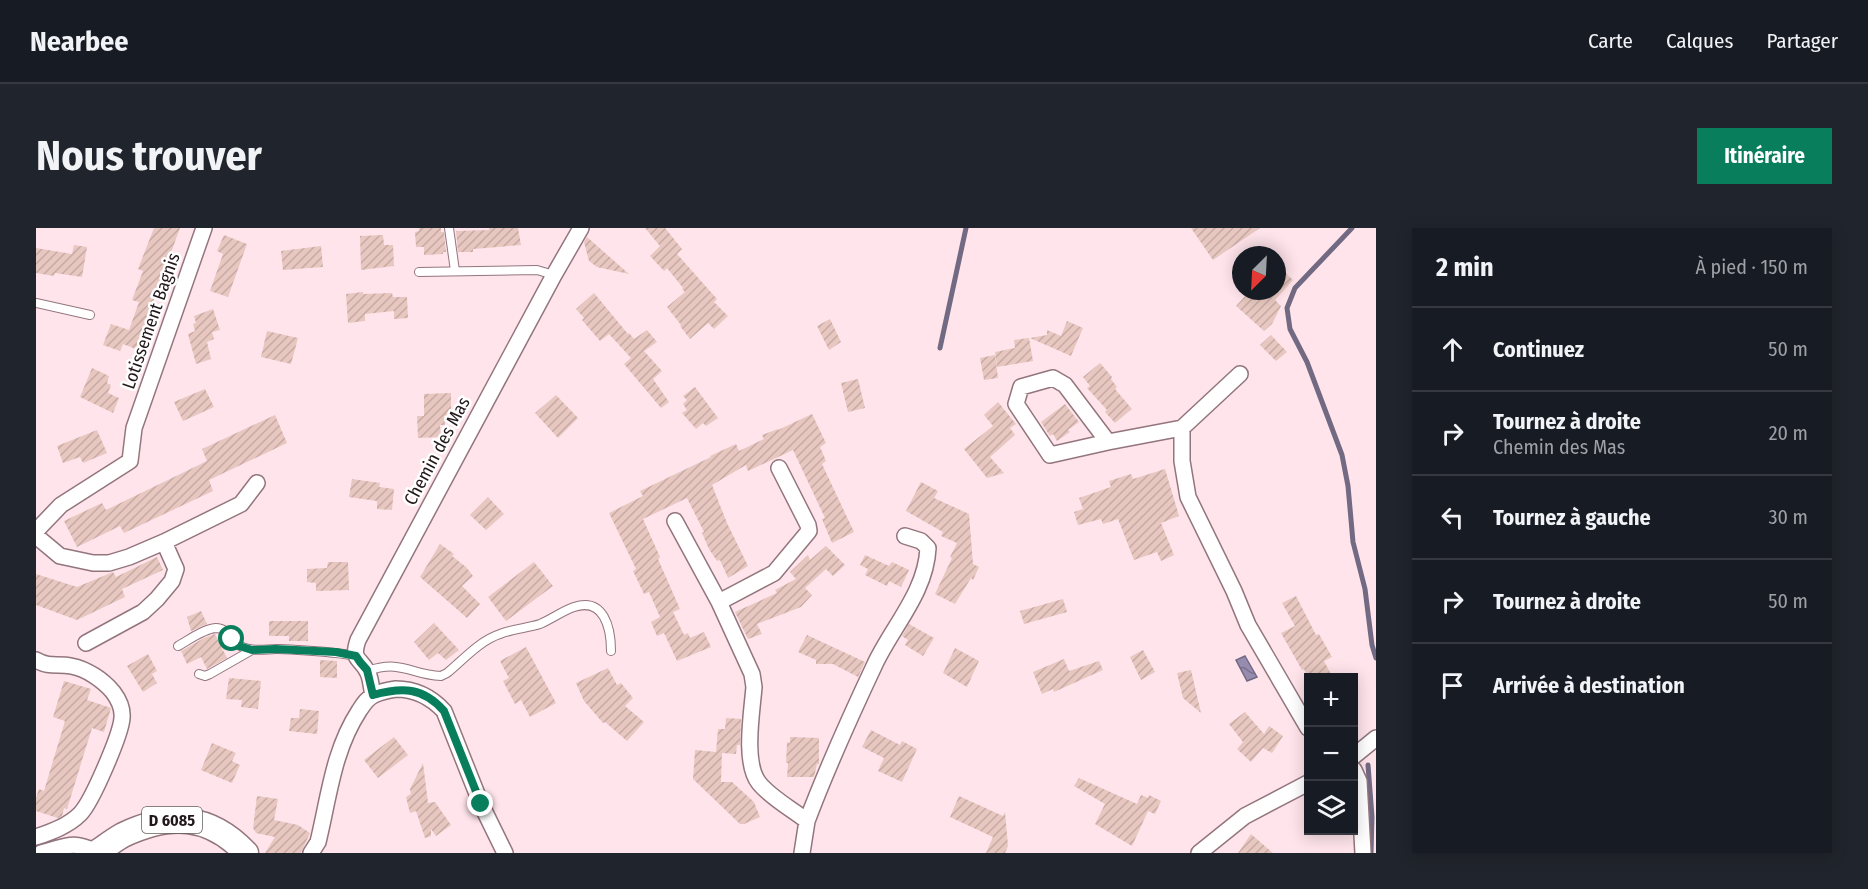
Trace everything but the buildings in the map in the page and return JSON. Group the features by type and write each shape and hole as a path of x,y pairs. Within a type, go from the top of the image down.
{"main road":[{"name":"D 6085","path":"97,853 122,836 166,820 189,821 205,825 229,838 246,853"}],"street":[{"name":"Lotissement Bagnis","path":"36,534 61,505 130,461 134,428 204,228"},
{"name":"Chemin des Mas","path":"356,656 358,640 581,228"},
{"path":"1108,442 1065,385 1053,378 1021,387 1017,404 1050,455 1182,428 1240,374"},
{"path":"1182,428 1182,461 1188,497 1248,625 1307,727"},
{"path":"719,602 774,573 809,531 779,468"},
{"path":"36,534 60,556 93,563 109,563 164,542 241,504 257,483"},
{"path":"675,521 719,602 752,674 754,687 750,761 753,774 759,784 807,821"},
{"path":"802,853 807,821 817,795 875,664 910,605 921,581 928,548 921,541 905,536"},
{"path":"87,643 143,612 158,599 172,581 176,569 164,542"},
{"path":"356,656 367,670 373,695"},
{"path":"36,660 42,664 70,665 87,671 113,692 121,704 122,717 120,730 91,800 80,814 63,826 36,837"},
{"path":"311,853 318,842 335,762 342,742 360,709 373,695 406,689 435,700 444,711 481,804 505,853"},
{"path":"1358,752 1376,738"},
{"path":"1358,779 1363,853"},
{"path":"1199,853 1245,816 1304,785"},
{"path":"41,853 71,844 80,845 97,853"}],"lane":[{"path":"449,228 455,271"},
{"path":"419,272 537,270 554,276"},
{"path":"36,303 90,315"},
{"path":"367,670 392,665 441,676 497,635 540,624 567,610 584,605 605,616 611,633 611,651"},
{"path":"178,646 205,631 220,628 236,645 252,650 336,652 356,656"},
{"path":"199,674 205,676 210,674 252,650"}],"water":[{"path":"1245,656 1257,677 1247,681 1236,660"}],"waterway":[{"path":"940,348 966,228"},
{"path":"1352,228 1295,288 1287,308 1290,329 1307,362 1342,455 1348,486 1353,542 1365,589 1372,645 1376,658"},
{"path":"1368,765 1372,817 1371,853"}],"route":[{"path":"232,639 236,645 252,650 336,652 356,656 367,670 373,695 406,689 435,700 444,711 481,804"}]}
